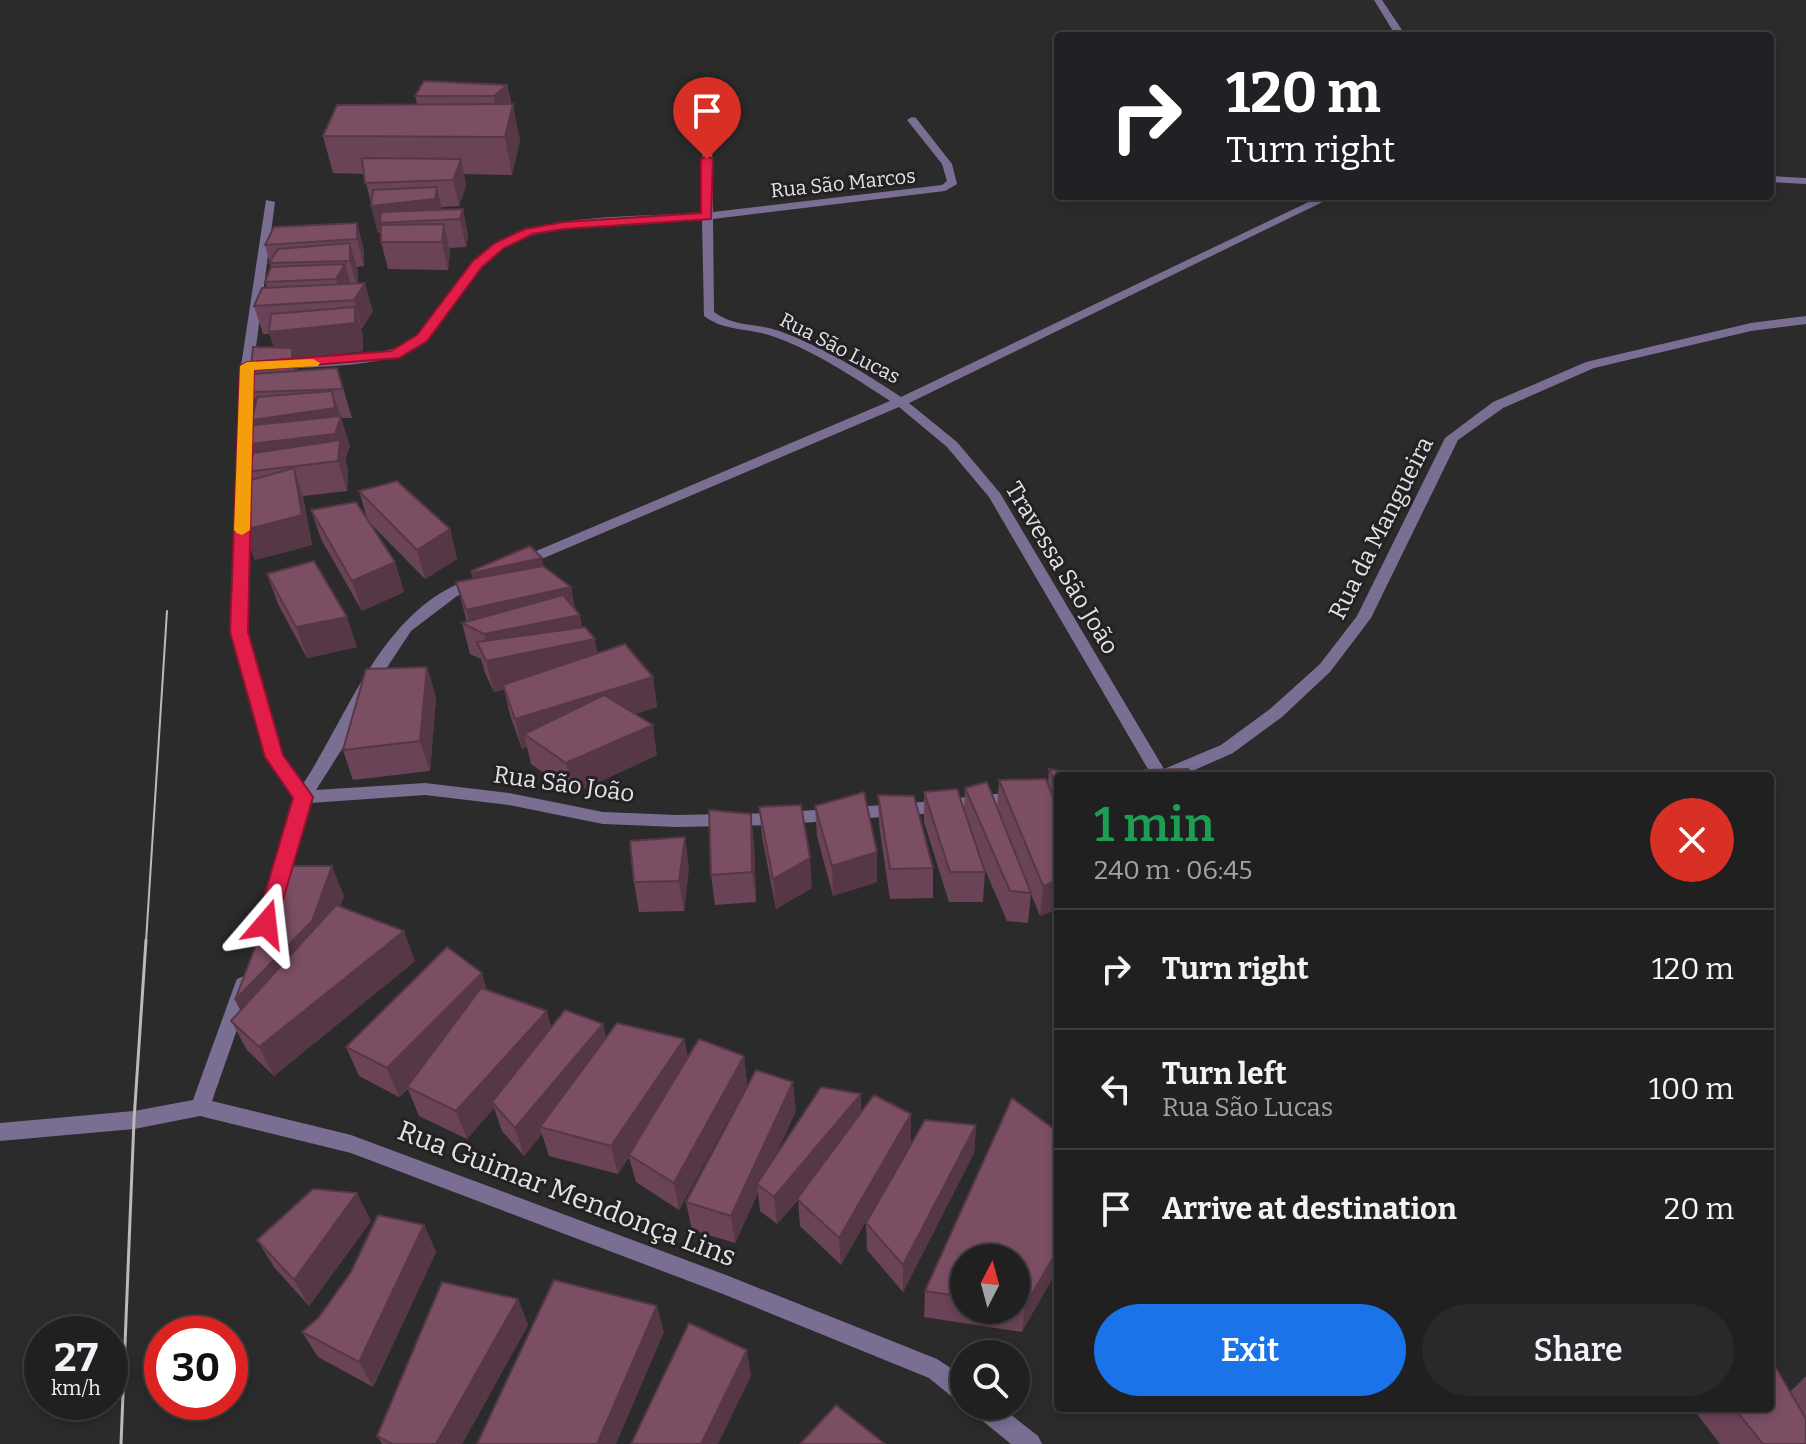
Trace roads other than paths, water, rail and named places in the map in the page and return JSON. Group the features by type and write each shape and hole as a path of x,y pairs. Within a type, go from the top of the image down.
{"street":[{"path":"1378,0 1398,32"},
{"name":"Rua São Marcos","path":"707,216 945,188 953,182 947,164 912,120"},
{"name":"Rua São Lucas","path":"707,131 708,313 717,323 782,335 902,401"},
{"path":"1774,179 1806,181"},
{"path":"261,938 303,797 334,749 358,700 406,627 452,593 902,401 1322,200"},
{"path":"270,202 247,366 239,632 274,757 303,797"},
{"path":"247,366 373,358 403,351 422,338 477,264 500,245 530,231 564,225 707,216"},
{"name":"Rua da Mangueira","path":"1172,772 1227,749 1276,713 1325,668 1364,618 1452,438 1486,413 1590,365 1751,327 1806,320"},
{"name":"Travessa São João","path":"902,401 982,476 1161,772"},
{"name":"Rua São João","path":"303,797 425,789 509,799 603,818 677,821 788,818 1054,793"},
{"path":"200,1107 251,966"},
{"name":"Rua Guimar Mendonça Lins","path":"0,1132 134,1120 200,1107 351,1144 726,1285 937,1370 950,1381"},
{"path":"1000,1420 1030,1444"}],"tram line":[{"path":"146,942 167,611"},
{"path":"121,1444 134,1120 146,940"}]}
